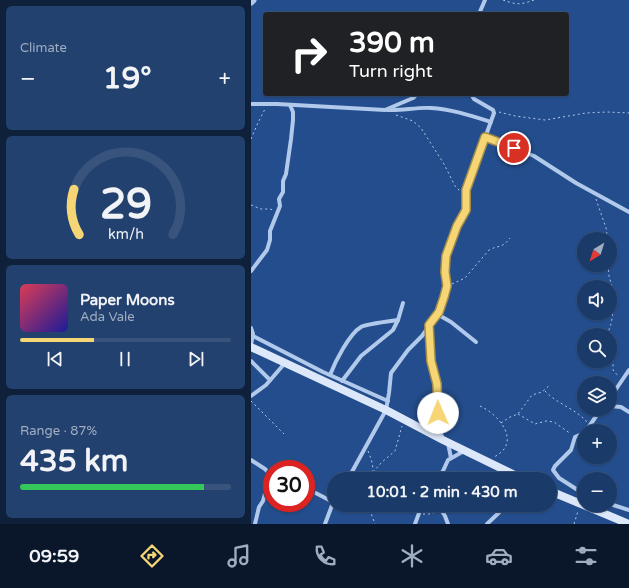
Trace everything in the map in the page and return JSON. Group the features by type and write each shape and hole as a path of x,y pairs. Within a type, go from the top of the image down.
{"main road":[{"path":"251,346 285,363 387,406 404,420 504,472"},
{"path":"557,494 577,503"},
{"path":"599,512 629,524"}],"street":[{"path":"480,12 485,0"},
{"path":"388,110 415,96"},
{"path":"352,472 387,406 391,372 408,350 421,338 437,314 447,286 445,259 457,226 466,210 468,185 494,112 474,99 472,96"},
{"path":"251,104 388,110 435,109 474,116 491,121"},
{"path":"251,271 267,250 270,240 270,231 280,206 279,198 283,192 283,181 286,174 293,120 293,112 290,105"},
{"path":"485,137 535,156 576,183 629,212"},
{"path":"342,381 361,356 393,330 398,320 403,303"},
{"path":"437,314 451,322 476,342"},
{"path":"330,375 338,356 359,328 398,320"},
{"path":"429,325 431,355 437,388 437,420 451,458"},
{"path":"251,328 253,336 251,346"},
{"path":"253,336 342,381 387,406"},
{"path":"251,361 270,380"},
{"path":"251,396 270,380 285,363"},
{"path":"617,388 629,370"},
{"path":"617,407 621,407 629,412"},
{"path":"575,437 571,450 553,470 559,478 577,490"},
{"path":"442,472 448,460 465,451"},
{"path":"251,460 263,468"},
{"path":"315,492 327,498"},
{"path":"255,524 259,507 263,501"},
{"path":"617,506 629,510"},
{"path":"325,524 330,512"},
{"path":"444,512 448,524"},
{"path":"487,524 500,512"},
{"path":"415,524 419,514"}],"path":[{"path":"503,0 522,5 534,0"},
{"path":"251,139 265,110 265,104"},
{"path":"388,110 417,123 444,164 455,186 466,197"},
{"path":"494,112 545,120 586,113 629,113"},
{"path":"594,192 607,232"},
{"path":"251,205 261,209 271,209 277,215"},
{"path":"447,286 461,281 489,250 504,246 510,238"},
{"path":"609,272 615,301 610,328"},
{"path":"613,368 616,375 623,379"},
{"path":"501,423 518,414 532,395 545,390 550,385"},
{"path":"545,390 554,399 581,416 588,424"},
{"path":"251,400 284,434"},
{"path":"480,406 487,409 501,423 507,432 508,441 502,452 485,461"},
{"path":"518,414 535,424 546,421 553,422 575,437"},
{"path":"373,472 395,451 404,420"},
{"path":"366,447 373,465 373,472"},
{"path":"371,512 375,524"},
{"path":"419,514 436,512"},
{"path":"574,524 577,512"}],"route":[{"path":"438,413 437,384 433,374 431,361 429,325 439,312 446,292 445,259 457,226 466,210 466,190 485,137 514,148"}]}
